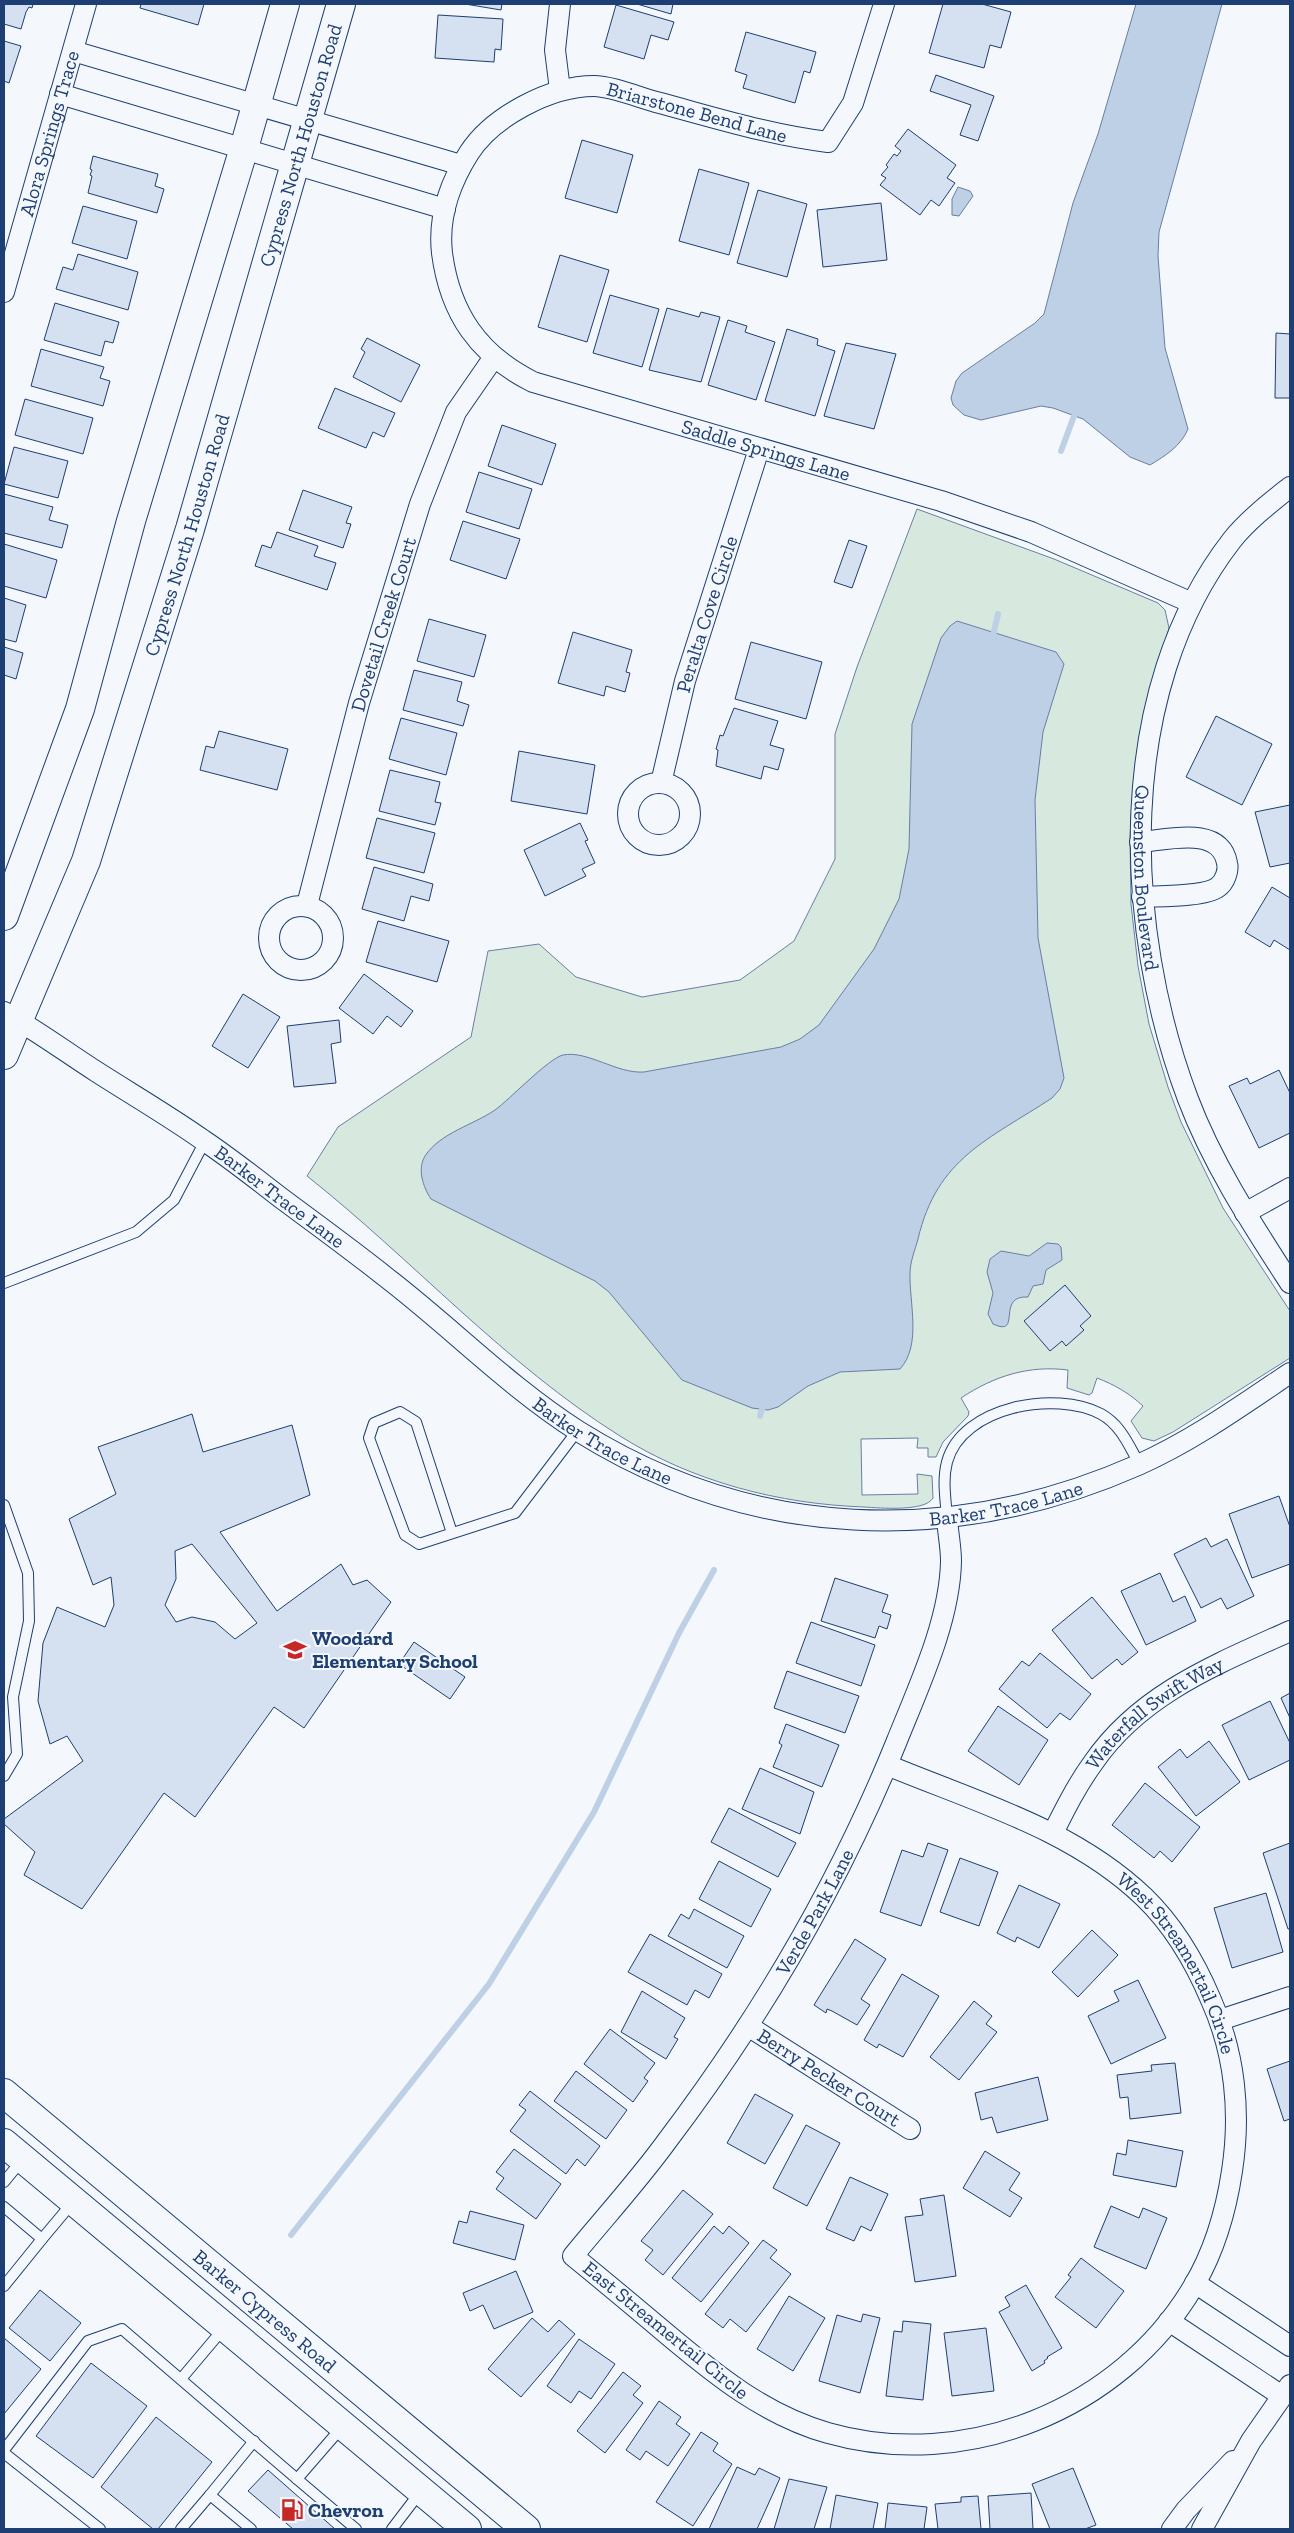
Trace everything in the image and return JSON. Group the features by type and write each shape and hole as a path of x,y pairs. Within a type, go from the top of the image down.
{"main road":[{"path":"4,916 80,709 131,521 244,148 285,4"},
{"name":"Cypress North Houston Road","path":"4,1055 11,1016 86,861 190,529 341,4"},
{"name":"Barker Cypress Road","path":"4,2093 526,2529"},
{"name":"Barker Cypress Road","path":"13,2151 226,2326 467,2529"},
{"path":"344,2425 369,2397"}],"street":[{"name":"Alora Springs Trace","path":"4,292 86,4"},
{"path":"560,4 555,50 560,90"},
{"name":"Briarstone Bend Lane","path":"445,209 450,188 461,165 476,142 503,117 560,90 595,86 787,137 828,142 853,103 884,4"},
{"path":"73,51 461,165"},
{"path":"60,94 445,209"},
{"name":"Saddle Springs Lane","path":"445,209 441,240 445,273 457,310 474,337 494,357 514,372 561,392 941,501 1022,529 1192,604"},
{"name":"Dovetail Creek Court","path":"307,905 359,703 420,504 456,412 494,357"},
{"name":"Peralta Cove Circle","path":"661,783 685,680 759,449"},
{"name":"Queenston Boulevard","path":"1290,487 1263,509 1233,539 1209,572 1192,604 1171,657 1149,743 1142,784 1140,842 1142,897 1152,964 1167,1032 1188,1098 1210,1150 1245,1213 1290,1283"},
{"path":"1140,842 1202,838 1215,841 1224,852 1228,865 1225,878 1218,887 1204,892 1142,897"},
{"name":"Barker Trace Lane","path":"11,1016 205,1141 389,1279 521,1390 578,1430 650,1470 726,1497 781,1510 833,1519 891,1522 947,1519 1013,1507 1059,1495 1140,1464 1208,1428 1290,1373"},
{"path":"1245,1213 1290,1188"},
{"name":"Verde Park Lane","path":"573,2256 666,2142 748,2026 838,1872 887,1765 934,1646 945,1604 951,1562 947,1519"},
{"name":"Waterfall Swift Way","path":"1053,1833 1070,1800 1094,1762 1126,1725 1155,1700 1200,1672 1290,1631"},
{"name":"West Streamertail Circle","path":"887,1765 1053,1833 1084,1851 1146,1899 1180,1939 1201,1977 1220,2020 1230,2059 1237,2102 1236,2148 1227,2202 1212,2246 1195,2283 1184,2301"},
{"path":"1220,2020 1290,1996"},
{"name":"Berry Pecker Court","path":"748,2026 910,2129"},
{"name":"East Streamertail Circle","path":"573,2256 719,2377 756,2403 819,2430 866,2441 908,2445 944,2444 987,2436 1034,2422 1074,2403 1112,2377 1141,2353 1184,2301"},
{"path":"1195,2283 1290,2346"},
{"path":"1169,2321 1286,2391 1251,2441 1202,2529"},
{"path":"1172,2529 1186,2510 1251,2441"}],"lane":[{"path":"4,1283 136,1232 174,1200 205,1141"},
{"path":"947,1519 944,1482 948,1460 959,1441 978,1423 1003,1410 1026,1404 1059,1404 1101,1414 1120,1429 1140,1464"},
{"path":"452,1533 416,1422 400,1412 374,1423 369,1438 405,1535 419,1544 452,1533 515,1512 578,1430"},
{"path":"4,1505 8,1528 28,1573 29,1621 13,1697 17,1754 4,1776"},
{"path":"4,1714 14,1710"},
{"path":"4,2182 13,2151"},
{"path":"4,2286 74,2201"},
{"path":"4,2207 42,2240"},
{"path":"181,2379 226,2326"},
{"path":"100,2529 4,2452 88,2341 122,2329 356,2529"},
{"path":"297,2479 344,2425"},
{"path":"181,2529 254,2441"},
{"path":"392,2529 421,2490"},
{"path":"210,2495 251,2529"}],"shaded area":[{"path":"917,509 1054,559 1158,603 1165,610 1169,628 1142,730 1132,800 1130,837 1131,904 1138,966 1149,1024 1181,1122 1223,1208 1290,1311 1290,1358 1173,1432 1154,1441 1142,1438 1131,1421 1143,1406 1122,1390 1097,1378 1092,1393 1089,1395 1067,1388 1068,1370 1039,1369 999,1378 961,1398 969,1412 968,1416 943,1442 936,1457 928,1457 928,1448 917,1448 918,1438 861,1439 862,1495 918,1494 917,1474 932,1476 933,1498 928,1502 912,1507 880,1508 800,1501 738,1488 677,1466 620,1436 578,1408 537,1377 346,1208 307,1176 338,1127 471,1037 488,951 539,944 576,977 642,997 740,980 794,941 835,859 835,734 857,667"}],"water":[{"path":"1136,4 1222,4 1159,232 1158,256 1165,348 1188,429 1177,445 1150,465 1130,457 1083,419 1053,408 1041,406 981,420 964,415 953,405 951,398 956,381 962,373 1035,323 1044,314 1073,203 1098,134"},
{"path":"958,187 970,191 973,196 959,216 952,215 952,199"},
{"path":"957,621 1056,652 1064,664 1043,732 1035,800 1038,938 1064,1078 1060,1089 1052,1098 986,1140 968,1154 952,1170 938,1189 927,1211 911,1265 910,1284 913,1336 907,1359 900,1369 840,1372 808,1386 778,1407 768,1410 752,1408 682,1380 609,1292 595,1281 431,1199 422,1178 421,1167 425,1156 439,1141 495,1110 548,1063 563,1055 582,1056 634,1072 644,1072 781,1047 800,1039 819,1025 874,949 899,899 909,849 912,724 941,638 950,626"},
{"path":"1047,1243 1058,1244 1061,1247 1062,1260 1046,1270 1043,1284 1033,1286 1028,1297 1018,1298 1013,1302 1010,1308 1009,1321 1006,1325 1002,1327 993,1324 988,1314 993,1293 987,1272 990,1259 1001,1251 1029,1256"}],"building":[{"path":"4,4 33,4 32,8 29,7 26,12 21,29 4,24"},
{"path":"141,4 204,4 198,25 140,8"},
{"path":"465,4 502,4 501,10"},
{"path":"637,4 673,4 671,14"},
{"path":"943,4 982,4 1011,12 1001,48 990,45 984,68 929,53"},
{"path":"616,5 674,22 668,40 651,35 644,59 604,47"},
{"path":"438,15 503,19 501,50 495,49 494,62 435,58"},
{"path":"746,32 816,52 810,73 804,71 795,103 743,88 747,75 735,71"},
{"path":"4,41 21,46 9,83 4,81"},
{"path":"936,75 994,96 978,141 960,135 971,105 930,91"},
{"path":"908,129 956,165 947,178 955,183 939,206 931,200 920,215 880,185 886,178 881,175 888,167 886,165 894,154 897,156 901,151 895,146"},
{"path":"582,140 633,155 617,213 565,198"},
{"path":"93,156 158,174 155,186 164,189 157,213 88,193 92,176 90,175 92,170 90,169"},
{"path":"699,169 749,183 729,255 679,241"},
{"path":"758,190 807,204 787,277 737,263"},
{"path":"881,203 887,260 823,267 817,210"},
{"path":"83,206 137,221 127,259 72,243"},
{"path":"78,254 138,272 128,310 56,289 63,267 73,270"},
{"path":"560,255 609,270 587,342 538,327"},
{"path":"610,295 659,309 642,367 593,353"},
{"path":"55,303 119,322 113,343 105,341 101,356 44,340"},
{"path":"667,308 699,317 701,312 720,317 701,382 649,370"},
{"path":"728,320 747,326 745,332 775,342 756,400 708,385"},
{"path":"787,329 818,339 817,345 835,351 815,416 765,401"},
{"path":"1276,333 1290,334 1290,398 1275,398"},
{"path":"367,338 420,365 401,402 353,377 365,352 361,349"},
{"path":"846,343 896,354 874,429 824,416"},
{"path":"41,349 104,367 100,378 110,381 103,406 31,386"},
{"path":"335,388 395,413 384,437 373,432 366,448 318,428"},
{"path":"25,399 93,418 83,454 15,435"},
{"path":"502,425 556,444 542,485 488,466"},
{"path":"14,447 68,461 58,498 4,484"},
{"path":"479,472 532,489 519,529 466,512"},
{"path":"303,490 352,507 346,523 351,524 343,548 289,530"},
{"path":"4,494 53,507 49,520 68,525 62,548 4,533"},
{"path":"463,521 520,539 506,579 450,560"},
{"path":"277,532 318,546 314,556 336,563 327,590 255,566 262,545 271,548"},
{"path":"849,540 867,546 852,588 834,582"},
{"path":"4,544 57,560 46,598 4,586"},
{"path":"4,598 26,605 16,642 4,639"},
{"path":"429,619 486,635 474,677 417,661"},
{"path":"573,632 632,650 626,672 630,673 625,692 606,686 604,696 558,683"},
{"path":"751,642 822,662 806,719 735,699"},
{"path":"4,647 23,653 16,679 4,675"},
{"path":"414,670 462,682 457,701 469,705 463,726 403,710"},
{"path":"734,708 778,721 770,745 784,749 778,770 764,766 761,779 716,766 718,750 716,749 720,735 723,736"},
{"path":"1216,716 1272,744 1242,805 1186,777"},
{"path":"401,718 457,733 446,775 389,759"},
{"path":"219,731 288,749 277,790 200,770 206,746 214,748"},
{"path":"519,751 595,765 587,814 511,801"},
{"path":"390,770 440,782 435,802 441,803 435,825 379,811"},
{"path":"1290,805 1290,863 1270,867 1255,812"},
{"path":"377,818 435,833 424,873 366,858"},
{"path":"580,823 588,840 585,841 595,863 582,869 586,876 545,896 524,850"},
{"path":"374,867 433,884 429,901 411,896 404,921 362,909"},
{"path":"1272,887 1290,898 1290,950 1274,940 1270,947 1245,932"},
{"path":"378,921 449,941 437,982 366,962"},
{"path":"364,974 413,1011 401,1027 387,1016 373,1034 339,1008"},
{"path":"243,994 280,1017 248,1068 212,1046"},
{"path":"339,1020 341,1042 331,1044 336,1083 294,1087 287,1026"},
{"path":"1279,1070 1290,1093 1290,1133 1259,1148 1229,1086 1247,1078 1250,1084"},
{"path":"1065,1285 1091,1316 1080,1326 1084,1330 1066,1346 1062,1341 1050,1351 1024,1321"},
{"path":"192,1414 203,1452 292,1425 310,1495 220,1532 277,1611 341,1564 353,1585 367,1580 391,1602 304,1728 274,1707 195,1817 164,1793 82,1909 24,1875 35,1852 4,1824 4,1819 83,1761 67,1736 50,1744 38,1701 43,1643 57,1607 105,1627 114,1605 111,1577 93,1585 69,1519 116,1494 98,1447","holes":["192,1544 257,1623 235,1639 215,1622 192,1617 176,1622 165,1605 176,1579 175,1551"]},
{"path":"1279,1496 1290,1527 1290,1564 1252,1578 1229,1514"},
{"path":"1206,1538 1211,1547 1227,1539 1254,1596 1227,1609 1221,1598 1201,1608 1174,1554"},
{"path":"1160,1573 1173,1602 1185,1596 1196,1621 1146,1645 1121,1591"},
{"path":"835,1578 888,1595 882,1612 891,1615 887,1629 879,1626 875,1638 821,1621"},
{"path":"1092,1597 1138,1652 1122,1665 1117,1659 1092,1679 1052,1630"},
{"path":"811,1622 875,1645 861,1686 796,1663"},
{"path":"414,1642 465,1677 450,1699 399,1664"},
{"path":"1040,1653 1091,1694 1070,1720 1060,1713 1047,1728 999,1689 1022,1661 1029,1666"},
{"path":"787,1671 859,1696 845,1733 774,1708"},
{"path":"1290,1693 1290,1718 1281,1698"},
{"path":"1270,1701 1290,1743 1290,1760 1249,1780 1222,1725"},
{"path":"998,1706 1048,1740 1019,1785 968,1751"},
{"path":"786,1724 839,1745 822,1787 773,1767 782,1745 779,1743"},
{"path":"1209,1741 1240,1782 1196,1816 1158,1767 1180,1749 1187,1758"},
{"path":"760,1768 814,1792 800,1834 742,1809"},
{"path":"1145,1783 1200,1827 1172,1862 1160,1851 1154,1858 1112,1825"},
{"path":"729,1808 796,1843 778,1877 711,1842"},
{"path":"928,1843 948,1850 921,1926 880,1912 902,1850 923,1857"},
{"path":"1290,1843 1290,1929 1288,1929 1263,1853"},
{"path":"960,1858 998,1872 979,1926 940,1912"},
{"path":"719,1861 771,1889 751,1927 699,1899"},
{"path":"1019,1885 1060,1904 1039,1948 1017,1937 1015,1942 997,1933"},
{"path":"1266,1893 1283,1952 1232,1968 1214,1908"},
{"path":"694,1909 744,1936 727,1968 668,1936 681,1914 689,1919"},
{"path":"1092,1930 1118,1955 1078,1997 1052,1972"},
{"path":"650,1934 722,1974 709,1998 695,1990 687,2005 628,1972"},
{"path":"855,1939 886,1959 861,1999 870,2005 857,2025 827,2009 826,2013 814,2005"},
{"path":"902,1974 939,1996 903,2057 879,2044 877,2048 864,2040"},
{"path":"1138,1980 1166,2038 1111,2064 1088,2016 1119,2001 1114,1991"},
{"path":"642,1991 685,2018 674,2037 678,2039 666,2059 621,2032"},
{"path":"974,2001 992,2016 986,2024 997,2032 959,2080 930,2057"},
{"path":"610,2029 655,2063 644,2078 648,2081 633,2102 584,2064"},
{"path":"1290,2061 1290,2119 1284,2121 1267,2069"},
{"path":"1175,2063 1181,2113 1130,2119 1128,2097 1120,2098 1117,2075 1152,2071 1151,2065"},
{"path":"576,2071 627,2110 606,2139 554,2101"},
{"path":"1038,2077 1048,2120 997,2133 992,2117 981,2120 975,2093"},
{"path":"530,2091 600,2146 585,2166 577,2159 566,2174 510,2131 526,2110 519,2105"},
{"path":"755,2094 793,2115 765,2164 727,2143"},
{"path":"806,2125 840,2143 807,2206 773,2188"},
{"path":"1128,2140 1183,2151 1176,2187 1113,2175 1117,2153 1126,2155"},
{"path":"514,2149 561,2184 536,2219 496,2189 504,2178 496,2172"},
{"path":"985,2151 1020,2173 1009,2190 1022,2198 1010,2217 963,2188"},
{"path":"850,2177 888,2194 871,2231 861,2226 854,2241 826,2229"},
{"path":"683,2190 713,2214 663,2275 645,2260 653,2250 641,2241"},
{"path":"944,2195 956,2276 915,2282 905,2217 923,2215 920,2199"},
{"path":"1111,2206 1139,2218 1143,2208 1167,2218 1146,2269 1094,2247"},
{"path":"470,2211 524,2225 515,2260 453,2243 459,2221 467,2223"},
{"path":"714,2226 723,2234 729,2226 749,2243 701,2302 672,2278"},
{"path":"763,2240 777,2250 770,2258 791,2274 746,2332 730,2319 723,2328 705,2314"},
{"path":"1081,2258 1124,2291 1096,2328 1055,2297 1071,2277 1068,2275"},
{"path":"516,2271 533,2312 494,2329 483,2305 470,2311 463,2293"},
{"path":"1026,2285 1062,2348 1047,2357 1044,2361 1045,2363 1032,2371 999,2312 1010,2306 1005,2297"},
{"path":"40,2290 81,2323 50,2361 9,2328"},
{"path":"789,2296 825,2318 793,2371 757,2349"},
{"path":"863,2314 880,2318 860,2393 819,2381 837,2315 861,2322"},
{"path":"532,2318 548,2332 559,2320 575,2334 521,2397 488,2369"},
{"path":"903,2321 931,2324 923,2400 886,2396 894,2331 902,2332"},
{"path":"986,2328 994,2391 952,2396 944,2333"},
{"path":"4,2338 41,2369 4,2414"},
{"path":"579,2339 615,2364 591,2399 579,2391 571,2403 547,2386"},
{"path":"91,2363 147,2406 93,2478 36,2436"},
{"path":"623,2372 641,2386 633,2395 643,2403 605,2453 577,2431"},
{"path":"659,2401 681,2417 676,2424 690,2434 668,2466 646,2451 640,2460 626,2450"},
{"path":"156,2417 212,2462 158,2529 153,2529 101,2487"},
{"path":"701,2432 718,2443 713,2451 732,2464 693,2526 656,2502"},
{"path":"737,2467 755,2475 759,2468 780,2478 757,2529 709,2529"},
{"path":"1073,2468 1096,2525 1085,2529 1050,2529 1032,2484"},
{"name":"Chevron","path":"268,2470 335,2529 293,2529 248,2491"},
{"path":"789,2479 827,2487 814,2529 774,2529"},
{"path":"1031,2493 1033,2529 990,2529 988,2496"},
{"path":"836,2495 878,2503 873,2529 830,2529"},
{"path":"978,2496 981,2529 938,2529 935,2504 961,2502 961,2497"},
{"path":"888,2503 927,2507 924,2529 885,2529"}],"waterway":[{"path":"1061,451 1077,408"},
{"path":"992,640 998,614"},
{"path":"760,1416 764,1403"},
{"path":"291,2235 489,1984 594,1812 679,1633 714,1570"}],"place":[{"name":"Woodard Elementary School","path":"295,1650"},
{"name":"Chevron","path":"292,2510"}]}
